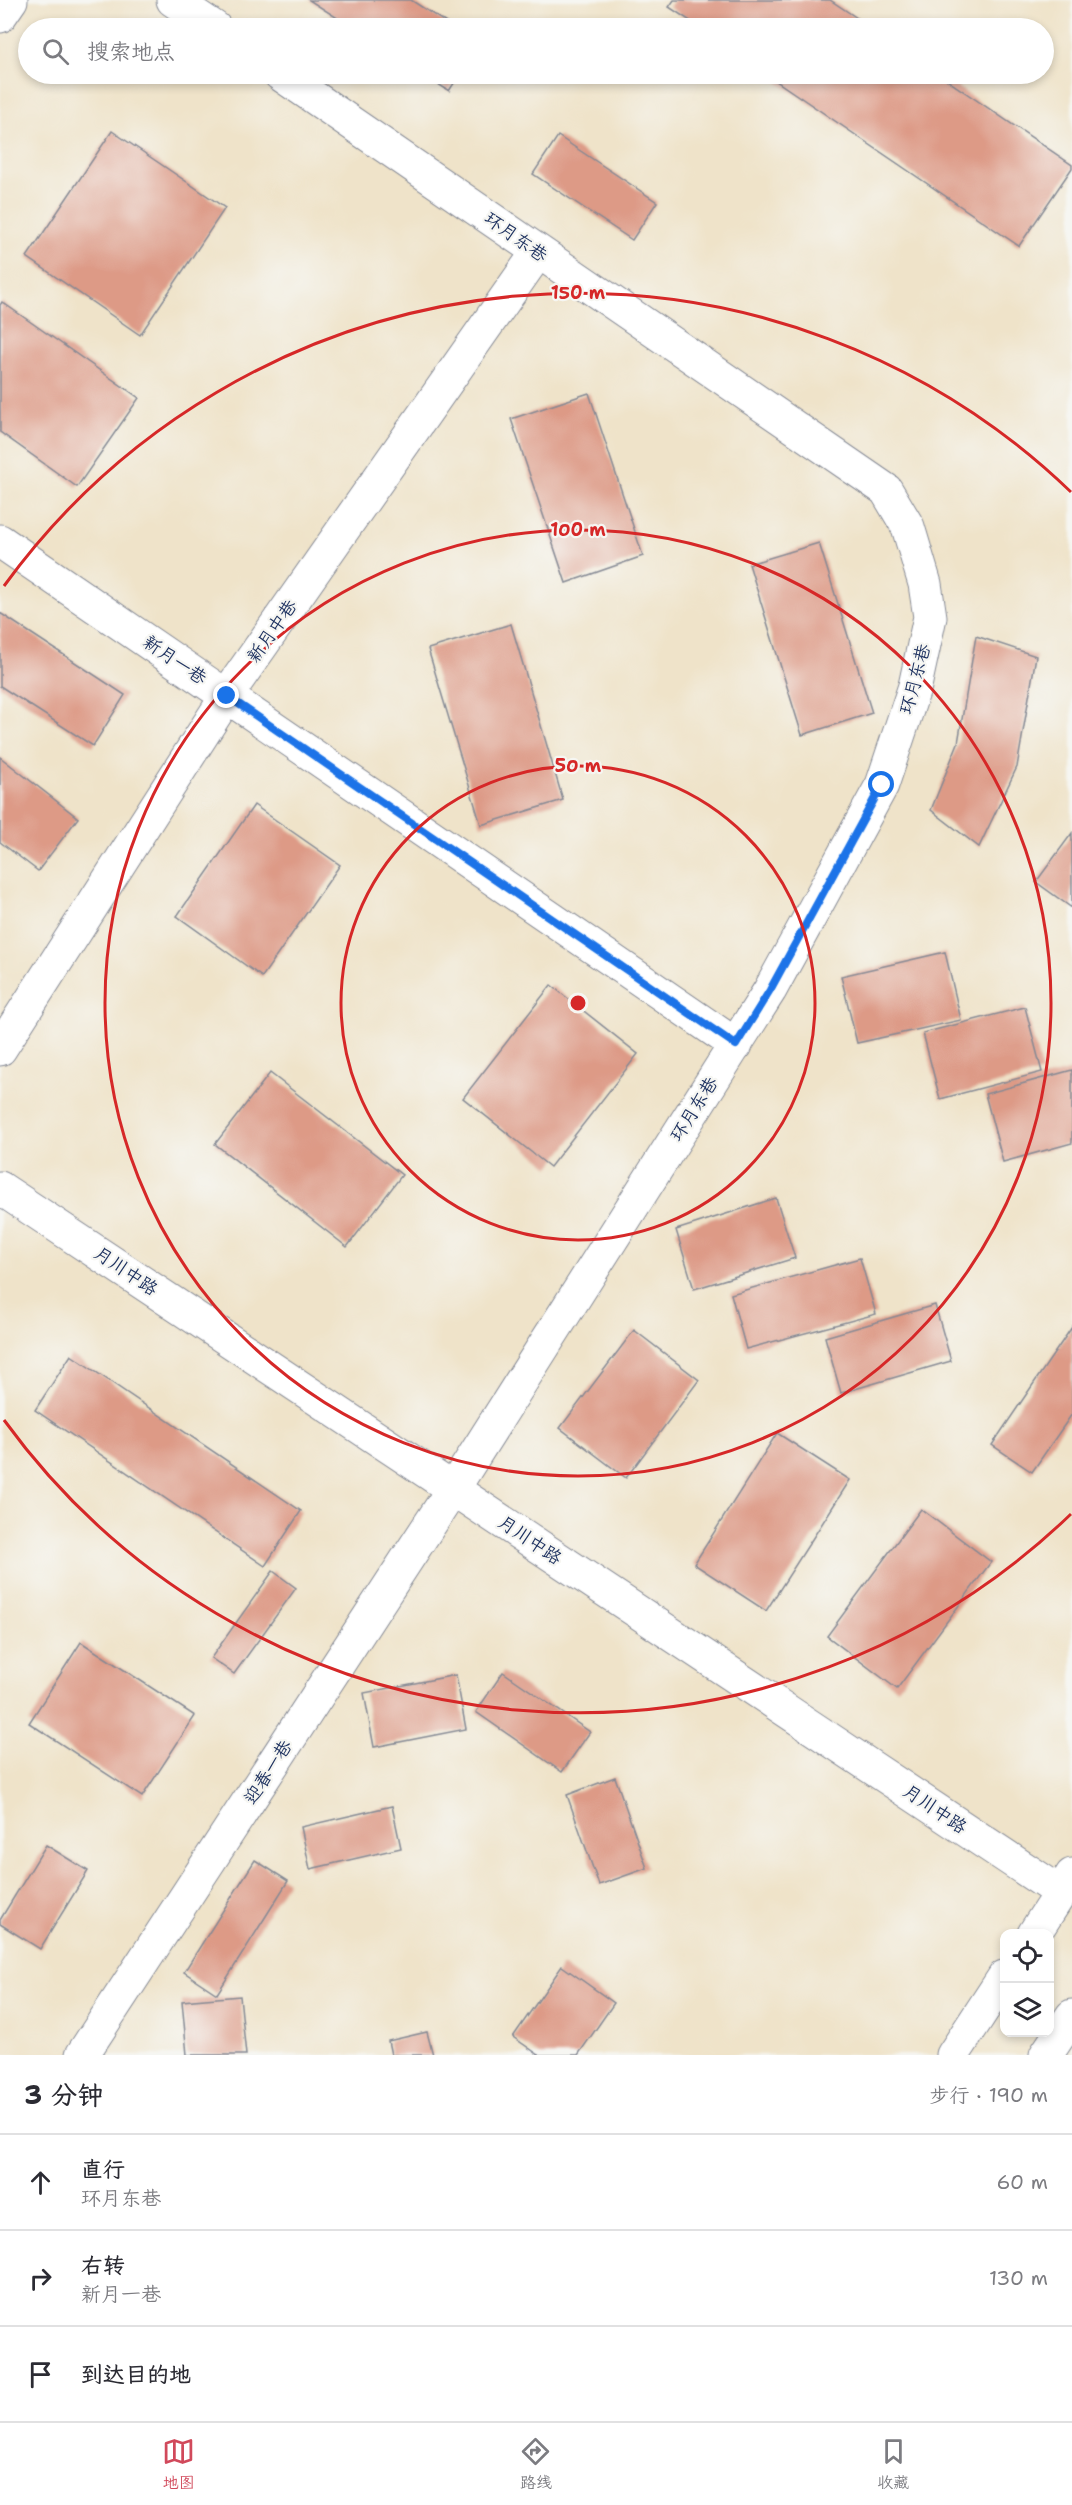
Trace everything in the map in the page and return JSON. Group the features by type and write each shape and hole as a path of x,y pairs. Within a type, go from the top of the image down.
{"main road":[{"path":"0,16 11,0"},
{"path":"173,0 199,18"},
{"name":"环月东巷","path":"294,84 886,490 908,527 925,585 930,617 915,686 882,785 770,990 453,1489"},
{"name":"新月中巷","path":"0,1049 227,696 538,252"},
{"name":"新月一巷","path":"0,541 736,1045"},
{"name":"月川中路","path":"0,1188 453,1489 1066,1884"},
{"name":"迎春一巷","path":"82,2055 453,1489"},
{"path":"1037,1929 1066,1884"},
{"path":"953,2055 1001,1983"},
{"path":"1046,2055 1072,2016"}],"building":[{"path":"309,0 411,0 439,18 337,18"},
{"path":"674,0 830,0 857,18 686,18 669,7"},
{"path":"438,84 454,84 449,91"},
{"path":"781,84 953,84 1072,165 1019,246"},
{"path":"112,131 225,208 140,335 27,257"},
{"path":"558,136 657,202 632,240 533,174"},
{"path":"2,302 139,398 77,487 0,432 0,305"},
{"path":"589,393 643,556 566,583 511,419"},
{"path":"819,543 872,713 802,735 749,564"},
{"path":"0,613 125,695 93,746 0,686"},
{"path":"511,624 563,800 481,825 428,649"},
{"path":"976,636 1036,656 1017,767 979,847 931,810 958,743"},
{"path":"0,757 78,818 38,871 0,842"},
{"path":"254,805 340,865 262,977 177,916"},
{"path":"1072,833 1072,908 1036,882"},
{"path":"945,952 961,1020 857,1043 841,976"},
{"path":"551,985 638,1054 550,1167 463,1098"},
{"path":"1025,1007 1042,1072 940,1099 923,1033"},
{"path":"1072,1070 1072,1143 1003,1162 985,1094"},
{"path":"270,1073 402,1175 347,1247 215,1144"},
{"path":"776,1198 795,1258 694,1289 676,1230"},
{"path":"860,1258 876,1314 746,1349 731,1294"},
{"path":"935,1305 951,1361 841,1393 825,1337"},
{"path":"1072,1327 1072,1414 1032,1472 992,1445"},
{"path":"634,1330 699,1380 626,1478 560,1428"},
{"path":"71,1355 301,1511 265,1566 35,1410"},
{"path":"777,1433 850,1480 766,1611 694,1564"},
{"path":"921,1509 991,1562 897,1689 827,1636"},
{"path":"273,1571 296,1588 234,1674 211,1658"},
{"path":"81,1642 195,1716 142,1797 29,1723"},
{"path":"503,1672 590,1732 562,1772 476,1712"},
{"path":"456,1675 466,1729 374,1747 364,1693"},
{"path":"615,1777 647,1868 599,1885 567,1795"},
{"path":"392,1806 401,1848 310,1869 301,1827"},
{"path":"46,1845 88,1871 40,1949 0,1924 0,1920"},
{"path":"255,1860 288,1881 217,1994 184,1972"},
{"path":"562,1966 614,2003 578,2055 539,2055 513,2037"},
{"path":"240,1996 246,2055 187,2055 182,2001"},
{"path":"427,2032 433,2055 391,2055 388,2041"}],"route":[{"path":"227,696 736,1045 770,990 882,785"}]}
